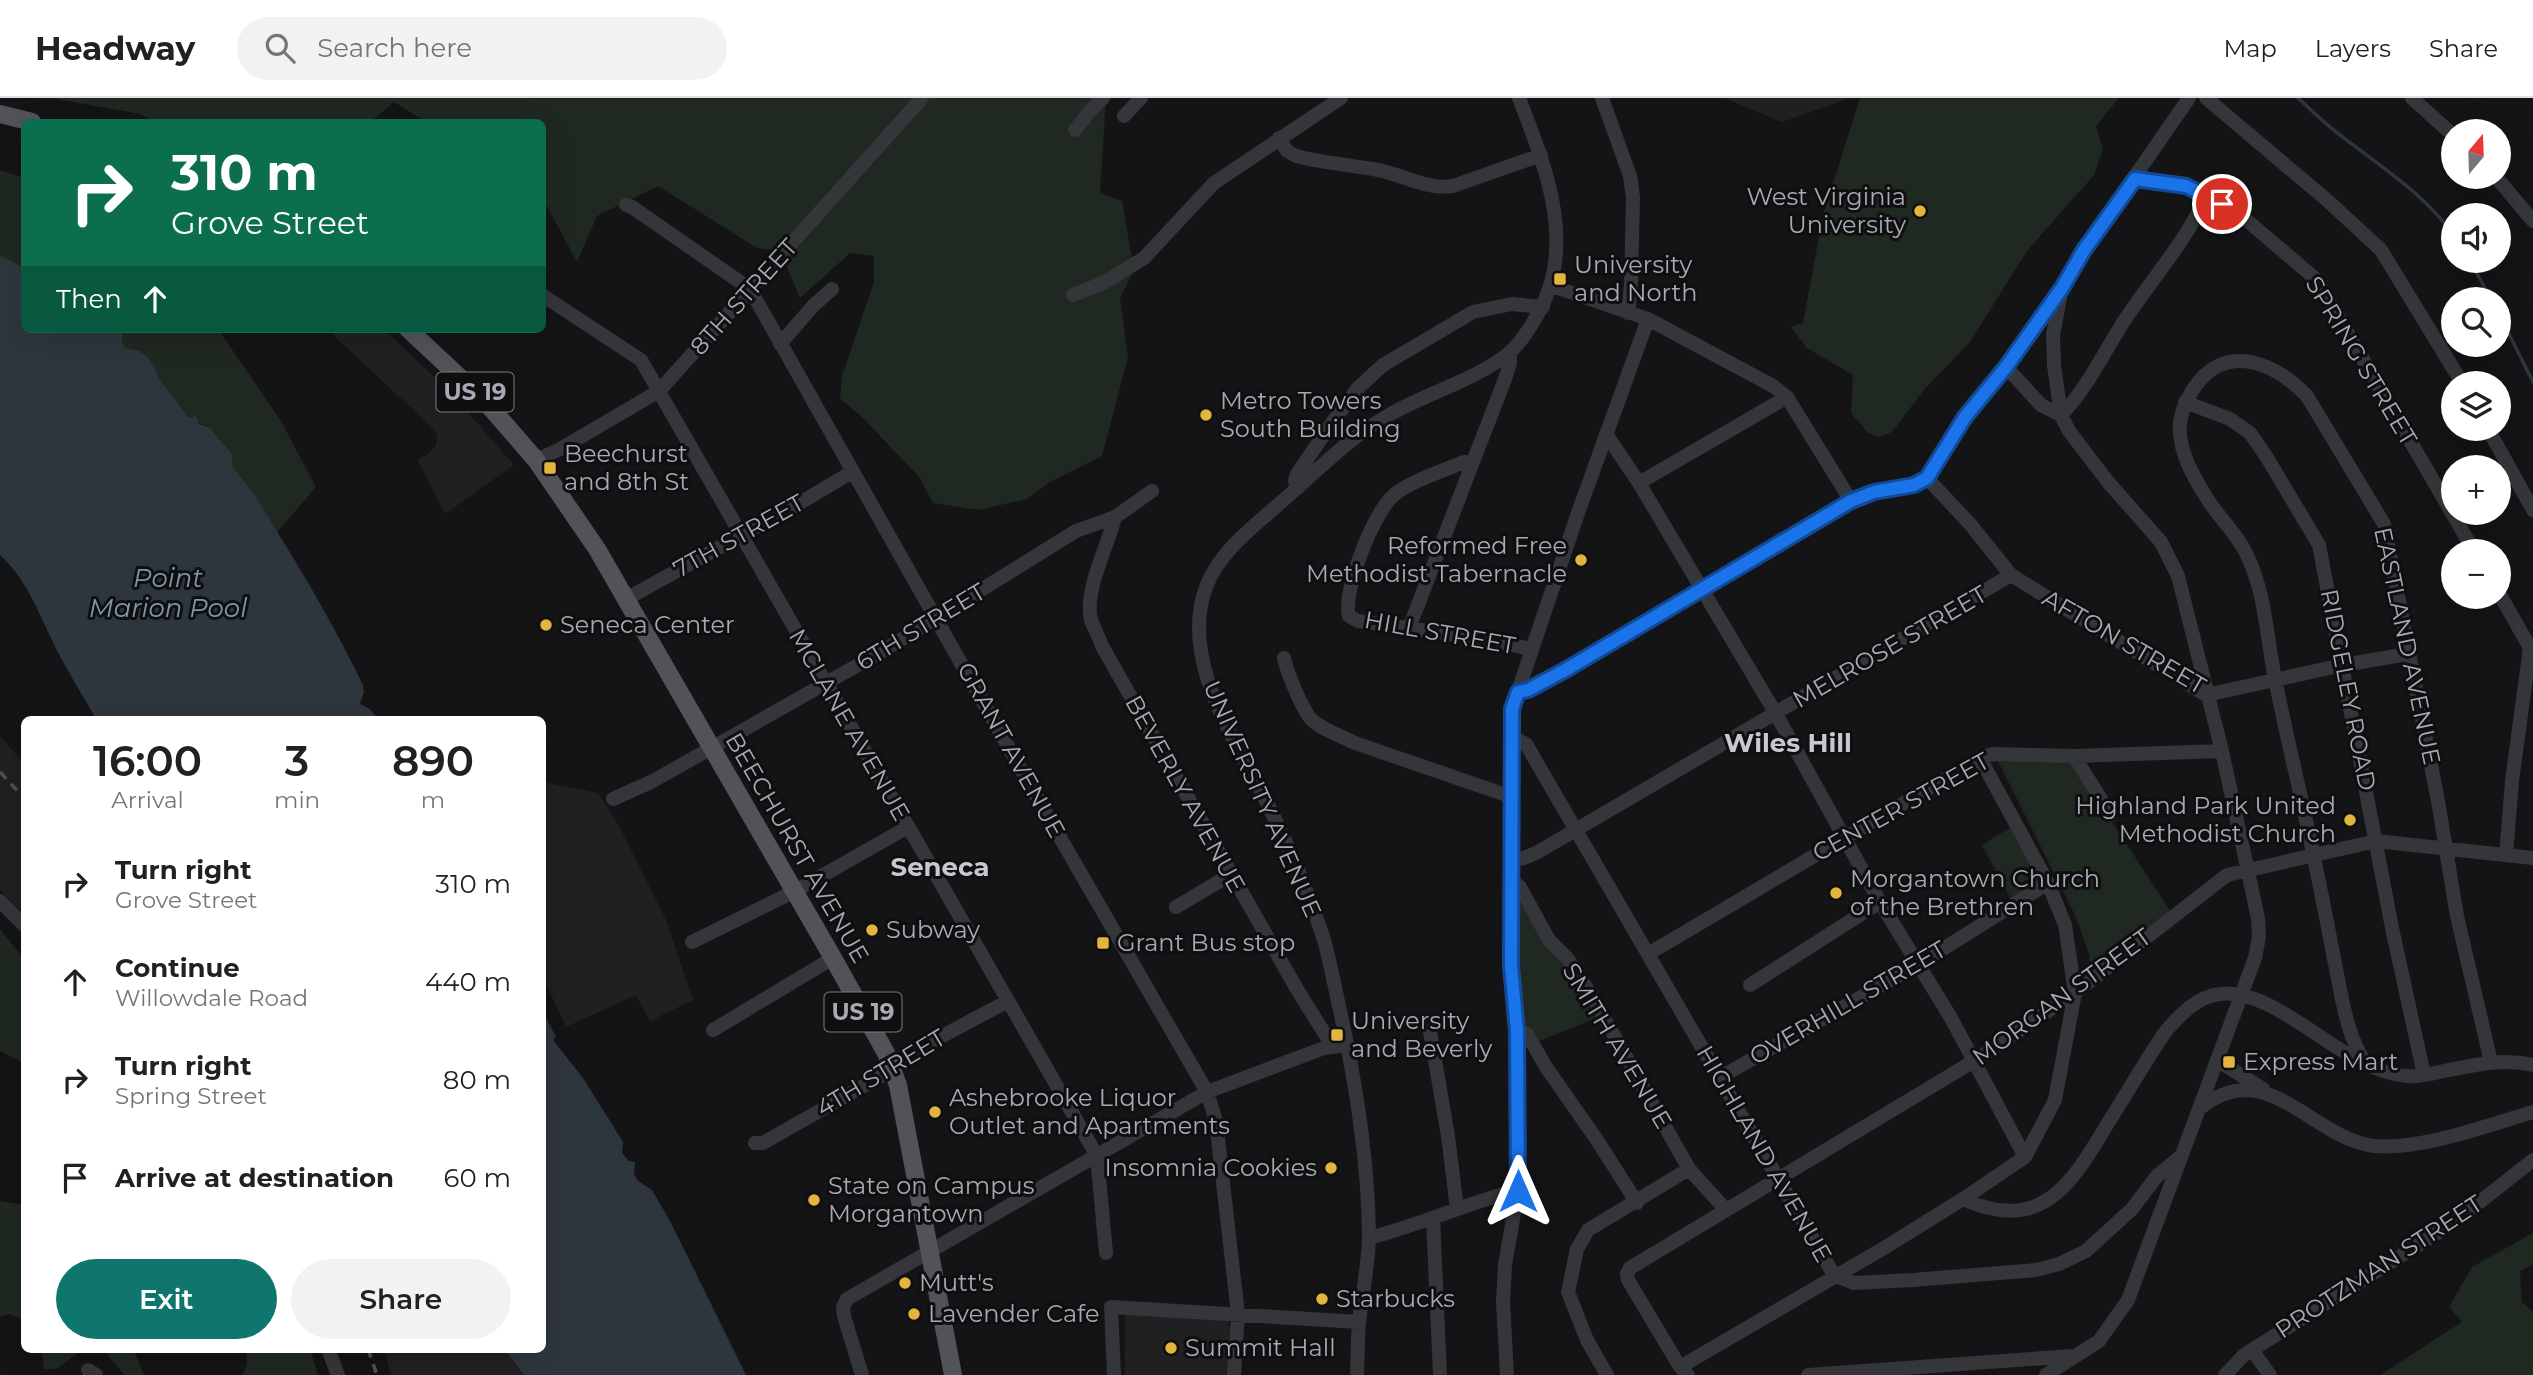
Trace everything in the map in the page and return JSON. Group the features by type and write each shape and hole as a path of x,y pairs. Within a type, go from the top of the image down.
{"main road":[{"path":"0,114 21,119"},
{"name":"US 19","path":"412,333 484,400 536,460"},
{"name":"BEECHURST AVENUE","path":"536,460 592,541 886,1053 898,1084 953,1375"}],"street":[{"name":"8TH STREET","path":"536,460 560,449 659,391 922,98"},
{"path":"1075,131 1103,98"},
{"path":"1124,116 1141,98"},
{"path":"1073,295 1105,282 1144,258 1214,183 1341,98"},
{"name":"UNIVERSITY AVENUE","path":"1357,1375 1359,1322 1369,1238 1357,1107 1348,1045 1324,942 1285,842 1214,698 1199,644 1200,612 1206,586 1221,560 1239,540 1299,487 1371,426 1483,369 1510,352 1528,332 1552,286 1557,241 1550,189 1541,155 1519,98"},
{"path":"1602,98 1630,176 1633,197 1628,313"},
{"path":"1518,692 1528,690 1567,669 1851,501 1874,492 1914,485 1927,478 1965,417 2006,367 2062,288 2084,250 2189,98"},
{"path":"2206,98 2328,201 2381,250 2455,371"},
{"path":"2412,98 2441,124"},
{"path":"1279,138 1287,150 1296,156 1379,171 1441,188 1541,155"},
{"name":"SPRING STREET","path":"2135,179 2186,186 2207,195 2237,212 2317,280 2467,539"},
{"path":"2507,189 2533,221"},
{"path":"2061,415 2079,393 2133,308 2177,248 2207,195"},
{"name":"GRANT AVENUE","path":"626,205 750,289 937,617 1034,794 1208,1092 1216,1121 1238,1314 1234,1375"},
{"path":"1552,286 1648,319 1773,386 1787,397 1851,501"},
{"path":"2046,1375 2099,1341 2128,1300 2242,995 2259,937 2258,918 2222,751 2184,598 2171,557 2108,481 2061,415 2053,335 2062,288"},
{"path":"780,344 813,306 832,289"},
{"name":"MCLANE AVENUE","path":"546,298 642,360 1097,1156 1106,1253"},
{"path":"1299,487 1295,481 1297,474 1359,388 1383,365 1473,312 1520,304 1543,307"},
{"path":"1507,1375 1503,1290 1518,1191 1517,1031 1511,966 1512,709 1648,319"},
{"path":"1409,628 1507,371 1510,352"},
{"name":"EASTLAND AVENUE","path":"2185,402 2196,384 2214,368 2230,361 2247,360 2291,379 2307,396 2384,524 2408,654 2418,693 2457,916 2491,1062"},
{"path":"2006,367 2041,405 2061,415"},
{"path":"1639,483 1787,397"},
{"path":"2185,402 2179,421 2181,443 2210,504 2232,529 2247,554 2257,581 2275,681 2314,854 2343,1001 2354,1045 2366,1064"},
{"name":"RIDGELEY ROAD","path":"2185,402 2230,419 2250,433 2319,545 2424,1075"},
{"path":"1606,434 1639,483 1776,714 1880,902 1974,1061 2025,1157"},
{"path":"2495,441 2533,510"},
{"name":"HILL STREET","path":"1471,463 1464,462 1408,487 1394,494 1386,503 1363,545 1346,607 1349,616 1358,621 1532,649"},
{"name":"7TH STREET","path":"626,599 852,472"},
{"name":"AFTON STREET","path":"1927,478 1970,524 2011,575 2206,695 2343,665 2408,654"},
{"name":"6TH STREET","path":"613,799 653,781 881,652 1076,531 1115,517 1152,491"},
{"name":"BEVERLY AVENUE","path":"1115,517 1090,601 1091,618 1102,646 1230,875 1328,1039 1348,1045"},
{"name":"MELROSE STREET","path":"1511,860 1531,855 1576,830 2011,575"},
{"path":"2506,855 2512,781 2531,650 2508,609"},
{"path":"1284,658 1287,672 1311,719 1332,732 1356,743 1512,797"},
{"name":"HIGHLAND AVENUE","path":"1512,737 1526,744 1834,1275 1854,1283 2036,1270 2059,1264 2086,1251 2132,1209 2157,1176 2181,1156"},
{"name":"CENTER STREET","path":"1648,954 1980,758 1993,754 2074,756 2222,751"},
{"path":"2074,756 2110,815"},
{"path":"1684,1371 1834,1275 1963,1199 2025,1157 2055,1100 2075,993 2065,925 2048,883 1980,758"},
{"path":"692,942 795,891 908,827"},
{"name":"MORGAN STREET","path":"1684,1371 1628,1280 1630,1268 1777,1177 1974,1061 2075,993 2227,875 2376,841 2533,858"},
{"path":"1176,907 1230,875"},
{"name":"SMITH AVENUE","path":"1511,880 1520,887 1549,940 1568,959 1593,998 1689,1169 1726,1210"},
{"name":"OVERHILL STREET","path":"1719,1078 1919,964 2048,883"},
{"path":"0,901 21,922"},
{"path":"1750,985 1880,902"},
{"path":"713,1030 833,958"},
{"path":"1963,1199 1981,1208 2022,1210 2043,1203 2062,1190 2082,1166 2150,1054 2179,1015 2218,993 2242,995 2270,1006 2366,1064 2386,1073 2424,1075 2491,1062 2533,1065"},
{"name":"4TH STREET","path":"755,1143 763,1143 883,1075 901,1058 1008,1001"},
{"path":"1430,1031 1457,1209"},
{"path":"1517,1031 1527,1034 1637,1203"},
{"path":"862,1375 843,1307 847,1299 1208,1092 1324,1048 1348,1045"},
{"path":"2217,1060 2335,1130 2374,1146 2392,1146 2446,1137 2478,1130 2533,1112"},
{"path":"2198,1110 2215,1096 2234,1091 2250,1090 2272,1095"},
{"name":"PROTZMAN STREET","path":"2225,1375 2244,1355 2453,1223 2533,1160"},
{"path":"1607,1375 1587,1340 1568,1292 1577,1249 1588,1230 1637,1203 1689,1169"},
{"path":"1369,1238 1480,1200 1518,1191"},
{"path":"1433,1218 1440,1375"},
{"path":"1114,1375 1111,1307 1359,1322"},
{"path":"2252,1350 2270,1375"},
{"path":"330,1353 338,1375"},
{"path":"1808,1375 2077,1356"}],"shaded area":[{"path":"51,98 1106,98 1100,193 1122,201 1134,270 1120,298 1128,357 1102,456 1050,482 1027,499 979,510 933,503 920,478 861,416 840,399 842,376 874,282 874,256 850,253 800,298 780,251 757,248 658,186 597,216 577,262 546,205 546,119 421,119 394,102 374,119 149,119 140,114"},
{"name":"West Virginia University","path":"1724,98 1851,98 1782,122"},
{"name":"West Virginia University","path":"1860,98 2119,98 2096,126 2103,149 2094,175 2027,251 1970,342 1923,391 1892,432 1880,437 1868,433 1851,413 1853,375 1807,348 1791,327 1803,323 1823,215"},
{"path":"0,170 21,177 21,266 0,255"},
{"path":"221,333 281,421 316,487 277,532 243,479 232,467 232,454 210,428 189,418 159,378 149,358 140,351 125,348 122,342 123,334"},
{"path":"333,333 388,333 451,393 514,465 445,514 417,459 435,447 436,431"},
{"path":"0,736 21,760 21,911 0,890"},
{"path":"1998,761 2072,761 2173,915 2098,972 2090,965 2089,954 2076,917"},
{"path":"546,783 598,793 619,826 666,920 693,1000 650,1021 636,995 566,1027 546,984"},
{"path":"2013,826 2043,881 2011,899 1982,845"},
{"path":"1523,901 1596,1018 1537,1042 1521,1028 1516,909"},
{"path":"0,929 21,955 21,1062 0,1051"},
{"path":"0,1201 21,1204 21,1318 8,1314 0,1317"},
{"path":"2533,1233 2533,1264 2520,1271 2522,1302 2533,1312 2533,1375 2380,1375 2462,1322 2449,1307 2472,1267"},
{"path":"1125,1313 1229,1318 1229,1375 1125,1375"},
{"path":"42,1353 78,1353 57,1369 44,1369"},
{"path":"107,1353 135,1353 144,1375 124,1375"},
{"path":"246,1353 311,1353 318,1375 242,1375"},
{"path":"385,1353 507,1353 524,1375 391,1375"}],"water":[{"name":"Point Marion Pool","path":"0,255 21,266 21,333 121,333 125,348 140,351 149,358 159,378 189,418 196,416 199,424 210,428 232,454 232,467 252,492 292,556 354,666 363,685 360,704 370,709 376,716 94,716 61,659 30,594 0,555"},
{"path":"546,1018 556,1037 553,1040 583,1078 623,1142 622,1153 629,1161 635,1162 634,1174 638,1181 652,1190 670,1221 746,1375 524,1375 507,1353 546,1353"}],"waterway":[{"path":"2298,98 2330,127 2399,179 2441,219"},
{"path":"2477,273 2484,287"},
{"path":"2511,338 2533,382"}],"railway":[{"path":"0,772 21,795"},
{"path":"369,1353 377,1375"}],"place":[{"name":"West Virginia University","path":"1920,211"},
{"name":"University and North","path":"1560,279"},
{"name":"Metro Towers South Building","path":"1206,415"},
{"name":"Beechurst and 8th St","path":"550,468"},
{"name":"Reformed Free Methodist Tabernacle","path":"1581,560"},
{"name":"Seneca Center","path":"546,625"},
{"name":"Highland Park United Methodist Church","path":"2350,820"},
{"name":"Morgantown Church of the Brethren","path":"1836,893"},
{"name":"Subway","path":"872,930"},
{"name":"Grant Bus stop","path":"1103,943"},
{"name":"University and Beverly","path":"1337,1035"},
{"name":"Express Mart","path":"2229,1062"},
{"name":"Ashebrooke Liquor Outlet and Apartments","path":"935,1112"},
{"name":"Insomnia Cookies","path":"1331,1168"},
{"name":"State on Campus Morgantown","path":"814,1200"},
{"name":"Mutt's","path":"905,1283"},
{"name":"Starbucks","path":"1322,1299"},
{"name":"Lavender Cafe","path":"914,1314"},
{"name":"Summit Hall","path":"1171,1348"}],"district":[{"name":"Wiles Hill","path":"1788,743"},
{"name":"Seneca","path":"940,867"}],"route":[{"path":"1518,1191 1517,1031 1511,966 1512,709 1518,692 1528,690 1567,669 1851,501 1874,492 1914,485 1927,478 1965,417 2006,367 2135,179 2186,186 2222,204"}]}
